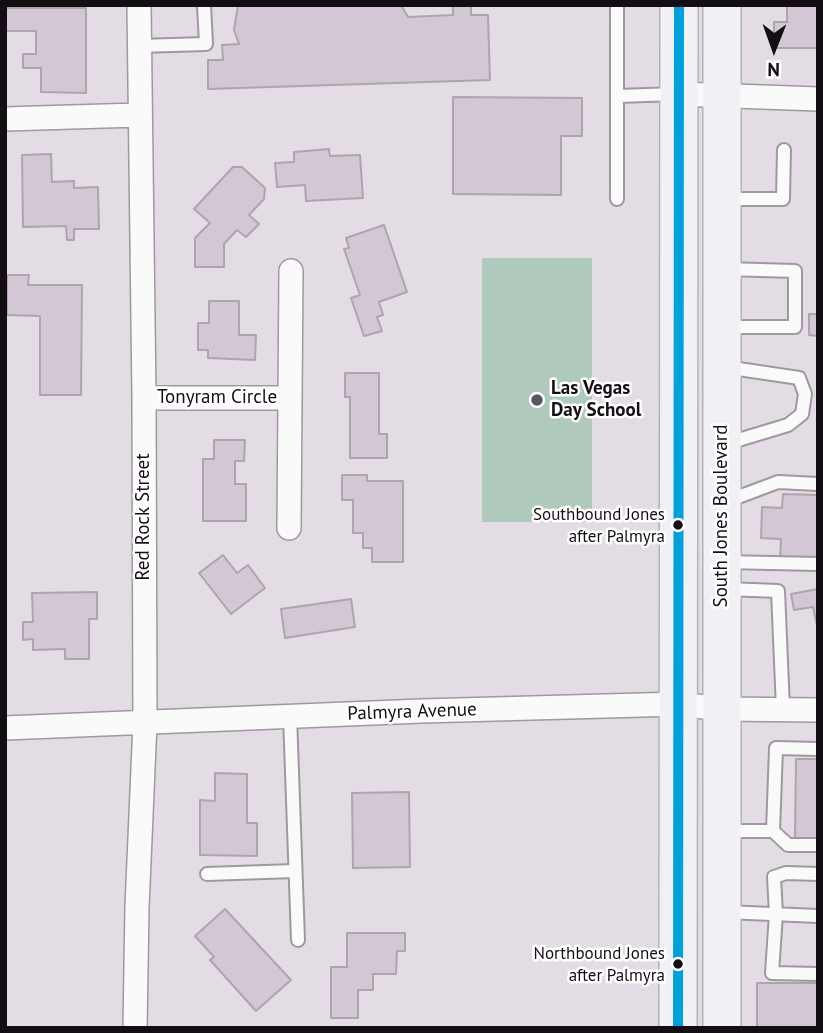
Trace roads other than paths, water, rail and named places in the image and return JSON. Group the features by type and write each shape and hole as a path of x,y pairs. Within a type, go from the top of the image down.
{"main road":[{"path":"678,1028 679,5"},
{"name":"South Jones Boulevard","path":"722,5 722,1028"}],"street":[{"name":"Red Rock Street","path":"135,1028 145,723 144,398 138,5"},
{"path":"678,94 818,99"},
{"path":"5,119 138,115"},
{"name":"Tonyram Circle","path":"289,528 291,271"},
{"name":"Tonyram Circle","path":"144,398 290,398"},
{"name":"Palmyra Avenue","path":"5,729 290,716 679,704 722,709 818,710"}],"lane":[{"path":"138,46 206,44 204,5"},
{"path":"617,5 617,199"},
{"path":"617,96 678,94"},
{"path":"722,199 783,199 785,150"},
{"path":"722,269 795,271 795,327 722,327"},
{"path":"722,366 799,378 805,394 802,414 788,425 722,445"},
{"path":"722,503 778,482 818,484"},
{"path":"722,575 818,564"},
{"path":"722,575 778,591 783,709"},
{"path":"290,716 298,940"},
{"path":"773,831 776,748 818,749"},
{"path":"722,831 773,831 788,845 818,845"},
{"path":"207,874 294,871"},
{"path":"818,874 786,873 774,877 776,914 772,973 818,974"},
{"path":"722,912 818,916"}],"place":[{"name":"Las Vegas Day School","path":"537,400"},
{"name":"Southbound Jones after Palmyra","path":"678,525"},
{"name":"Northbound Jones after Palmyra","path":"678,964"}]}
